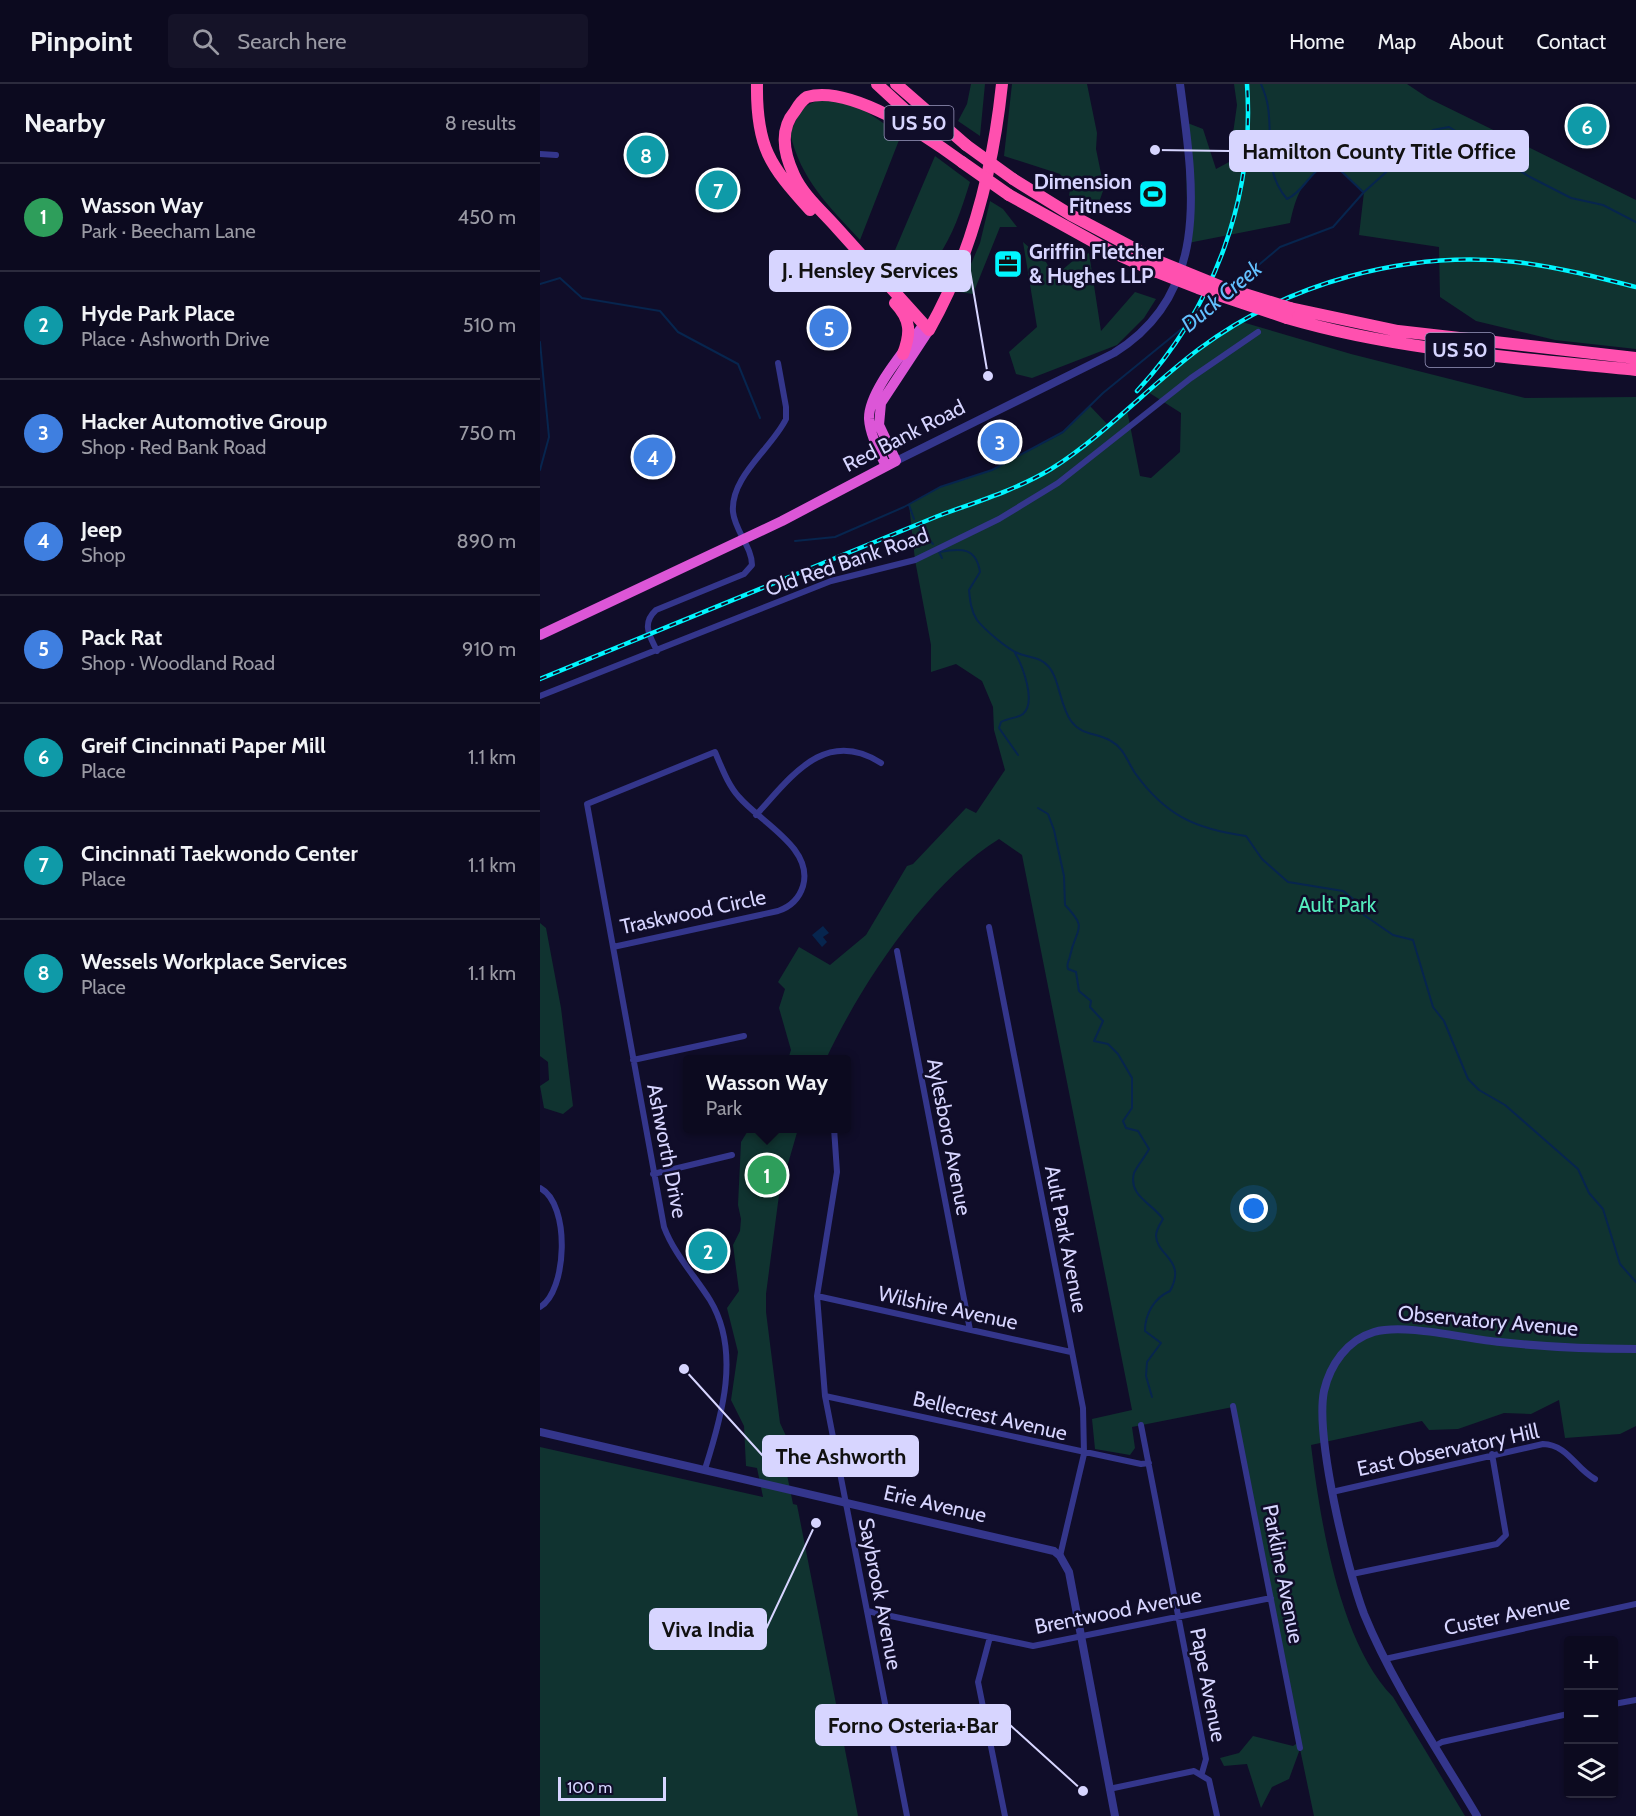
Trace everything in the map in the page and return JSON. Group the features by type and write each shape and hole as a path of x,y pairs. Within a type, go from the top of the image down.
{"highway":[{"path":"757,84 759,125 764,148 777,174 901,310 910,332 903,354"},
{"name":"US 50","path":"877,84 962,162 1008,195 1082,236 1158,267"},
{"path":"886,466 871,430 869,410 876,392 926,327 950,270 984,168 993,84"},
{"path":"896,461 879,425 881,403 953,281 981,206 994,144 1002,84"},
{"name":"US 50","path":"898,85 966,145 1013,179 1158,267 1198,288 1289,313 1352,335 1411,345 1636,370"},
{"path":"926,327 799,185 784,147 785,131 790,116 806,97 820,90 845,90 883,105 962,162"},
{"name":"US 50","path":"1289,313 1398,331 1636,358"},
{"name":"Red Bank Road","path":"540,635 742,540 896,461"}],"street":[{"name":"Red Bank Road","path":"896,461 1114,353 1138,336 1158,315 1179,274 1192,216 1192,176 1180,84"},
{"path":"540,154 556,155"},
{"name":"Old Red Bank Road","path":"540,696 831,581 925,555 999,519 1044,492 1144,419 1234,346 1258,332"},
{"path":"657,651 647,629 649,616 656,610 747,572 752,560 735,519 734,498 746,476 786,419 778,363"},
{"name":"Traskwood Circle","path":"591,825 587,804 716,752 731,787 756,815 795,850 802,861 804,884 790,905 778,911 614,947"},
{"path":"756,815 797,770 823,754 853,752 881,764"},
{"name":"Ashworth Drive","path":"591,825 653,1174 667,1236 712,1304 726,1341 726,1382 705,1469"},
{"name":"Ault Park Avenue","path":"989,927 1083,1408 1084,1454 1060,1556"},
{"name":"Aylesboro Avenue","path":"897,951 970,1330"},
{"path":"633,1060 744,1036"},
{"name":"Saybrook Avenue","path":"834,1133 837,1172 818,1296 825,1396 908,1816"},
{"path":"653,1174 732,1155"},
{"path":"540,1188 546,1191 556,1209 561,1224 563,1245 552,1297 540,1307"},
{"name":"Wilshire Avenue","path":"818,1296 1071,1352"},
{"name":"Observatory Avenue","path":"1477,1816 1385,1659 1364,1613 1332,1492 1323,1413 1324,1393 1340,1356 1348,1345 1363,1336 1382,1330 1399,1329 1501,1342 1636,1349"},
{"name":"Bellecrest Avenue","path":"825,1396 1084,1454 1141,1464 1149,1463"},
{"name":"Parkline Avenue","path":"1233,1406 1300,1748"},
{"name":"Pape Avenue","path":"1141,1425 1206,1759 1202,1773"},
{"name":"Erie Avenue","path":"540,1432 1040,1546 1060,1556"},
{"name":"East Observatory Hill","path":"1332,1492 1492,1454 1550,1445 1565,1451 1586,1474 1595,1479"},
{"path":"1353,1574 1497,1544 1504,1540 1506,1535 1492,1454"},
{"path":"1060,1556 1068,1572 1115,1816"},
{"name":"Brentwood Avenue","path":"867,1611 1033,1646 1271,1598"},
{"name":"Custer Avenue","path":"1385,1659 1636,1604"},
{"path":"990,1637 978,1682 1005,1816"},
{"path":"1618,1703 1636,1700"},
{"path":"1436,1746 1442,1742 1564,1715"},
{"path":"1109,1789 1194,1771 1202,1773 1209,1780 1218,1816"}],"green space":[{"path":"971,84 985,84 980,136 958,121 967,104"},
{"path":"1012,84 1087,84 1097,133 1096,149 1104,188 1097,208 1068,204 1070,189 1060,174 1004,156"},
{"path":"1234,84 1407,84 1428,98 1636,200 1636,349 1555,340 1476,321 1440,297 1439,247 1359,235 1364,192 1340,170 1319,169 1307,181 1299,193 1290,223 1188,243 1185,122 1203,129 1216,169 1229,162 1237,105"},
{"path":"824,97 855,104 901,135 860,240 817,191 801,165 790,133 802,108"},
{"path":"935,156 970,182 954,228 940,254 908,292 887,269"},
{"path":"990,201 1003,209 1017,227 1000,227 973,294 959,292 980,243"},
{"path":"1023,242 1046,262 1054,277 1075,259 1089,253 1101,331 1135,292 1156,299 1144,318 1117,345 1032,378 1016,374 1009,352 1037,327"},
{"name":"Ault Park","path":"1242,322 1351,354 1525,398 1636,397 1636,1426 1620,1434 1565,1438 1559,1400 1531,1414 1504,1413 1458,1429 1429,1430 1422,1421 1311,1445 1320,1508 1335,1578 1359,1645 1374,1673 1393,1697 1465,1816 1314,1816 1300,1749 1289,1779 1272,1787 1261,1808 1247,1764 1224,1766 1220,1758 1239,1753 1253,1736 1293,1746 1299,1742 1233,1407 1132,1427 1135,1448 1130,1455 1095,1449 1092,1419 1132,1410 1022,855 999,839 947,881 922,908 877,968 828,1055 789,1055 791,1050 779,1008 785,989 778,982 799,947 830,965 866,935 907,866 913,864 966,808 976,813 1005,770 994,730 993,707 982,681 956,664 931,672 931,645 915,560 909,504 940,487 992,470 1063,433 1090,406 1109,426 1127,410 1140,476 1151,478 1180,452 1181,413 1148,392 1200,349"},
{"path":"540,923 546,928 561,1008 573,1106 563,1114 544,1108 540,1086 549,1080 548,1062 540,1056"},
{"path":"747,1133 797,1133 779,1195 766,1294 766,1312 780,1423 786,1436 784,1460 793,1504 797,1505 858,1816 540,1816 540,1447 763,1497 757,1468 746,1466 744,1426 731,1400 738,1352 727,1308 739,1291 733,1245 740,1231 741,1219 738,1205 741,1142"}],"water":[{"path":"823,926 829,933 823,937 827,942 822,947 812,935"}],"waterway":[{"path":"1261,84 1268,107 1272,167 1279,188 1287,199 1319,169 1340,170 1363,192"},
{"name":"Duck Creek","path":"1235,285 1280,247 1333,227 1364,192 1433,130 1449,127 1530,177 1571,198 1603,205 1636,222"},
{"path":"540,284 560,278 582,298 660,311 678,332 738,364 760,418"},
{"name":"Duck Creek","path":"795,541 835,537 904,507 940,487 992,470 1063,432 1103,393 1217,300"},
{"path":"540,342 549,437 540,470"},
{"path":"909,505 914,519"},
{"path":"919,529 933,544"},
{"path":"942,558 939,552 954,550 966,551 975,558 980,572 969,590 970,602 977,620 1010,649 1045,663 1055,677 1064,708 1075,726 1115,744 1146,787 1170,810 1196,824 1246,836 1262,859 1288,882 1343,891 1357,902 1364,915 1393,935 1413,940 1433,1007 1444,1021 1468,1079 1479,1090 1505,1105 1578,1169 1589,1193 1603,1209 1620,1264 1636,1282"},
{"path":"1015,653 1027,684 1029,701 1023,714 1001,722 999,728 1018,755"},
{"path":"1038,808 1048,814 1054,830 1064,876 1065,905 1079,924 1067,964 1068,969 1076,972 1079,991 1091,1001 1090,1007 1103,1021 1094,1041 1108,1044 1118,1054 1132,1078 1132,1108 1123,1121 1126,1128 1138,1131 1149,1149 1134,1173 1134,1188 1163,1219 1156,1236 1175,1272 1170,1291 1155,1302 1145,1325 1145,1331 1161,1343 1147,1362 1146,1376 1152,1397"}],"railway":[{"path":"1137,391 1164,359 1188,324 1208,287 1224,249 1236,209 1244,168 1248,126 1247,84"},
{"path":"540,679 1038,476 1071,456 1199,349 1233,326 1309,289 1350,276 1391,267 1433,261 1475,260 1516,262 1546,267 1636,287"}],"place":[{"name":"Greif Cincinnati Paper Mill","path":"1587,126"},
{"name":"Hamilton County Title Office","path":"1155,150"},
{"name":"Wessels Workplace Services","path":"646,155"},
{"name":"Cincinnati Taekwondo Center","path":"718,190"},
{"name":"Dimension Fitness","path":"1153,194"},
{"name":"Griffin Fletcher & Hughes LLP","path":"1008,264"},
{"name":"Pack Rat","path":"829,328"},
{"name":"J. Hensley Services","path":"988,376"},
{"name":"Hacker Automotive Group","path":"1000,442"},
{"name":"Jeep","path":"653,457"},
{"name":"Wasson Way","path":"767,1175"},
{"name":"Hyde Park Place","path":"708,1251"},
{"name":"The Ashworth","path":"684,1369"},
{"name":"Viva India","path":"816,1523"},
{"name":"Forno Osteria+Bar","path":"1083,1791"}]}
